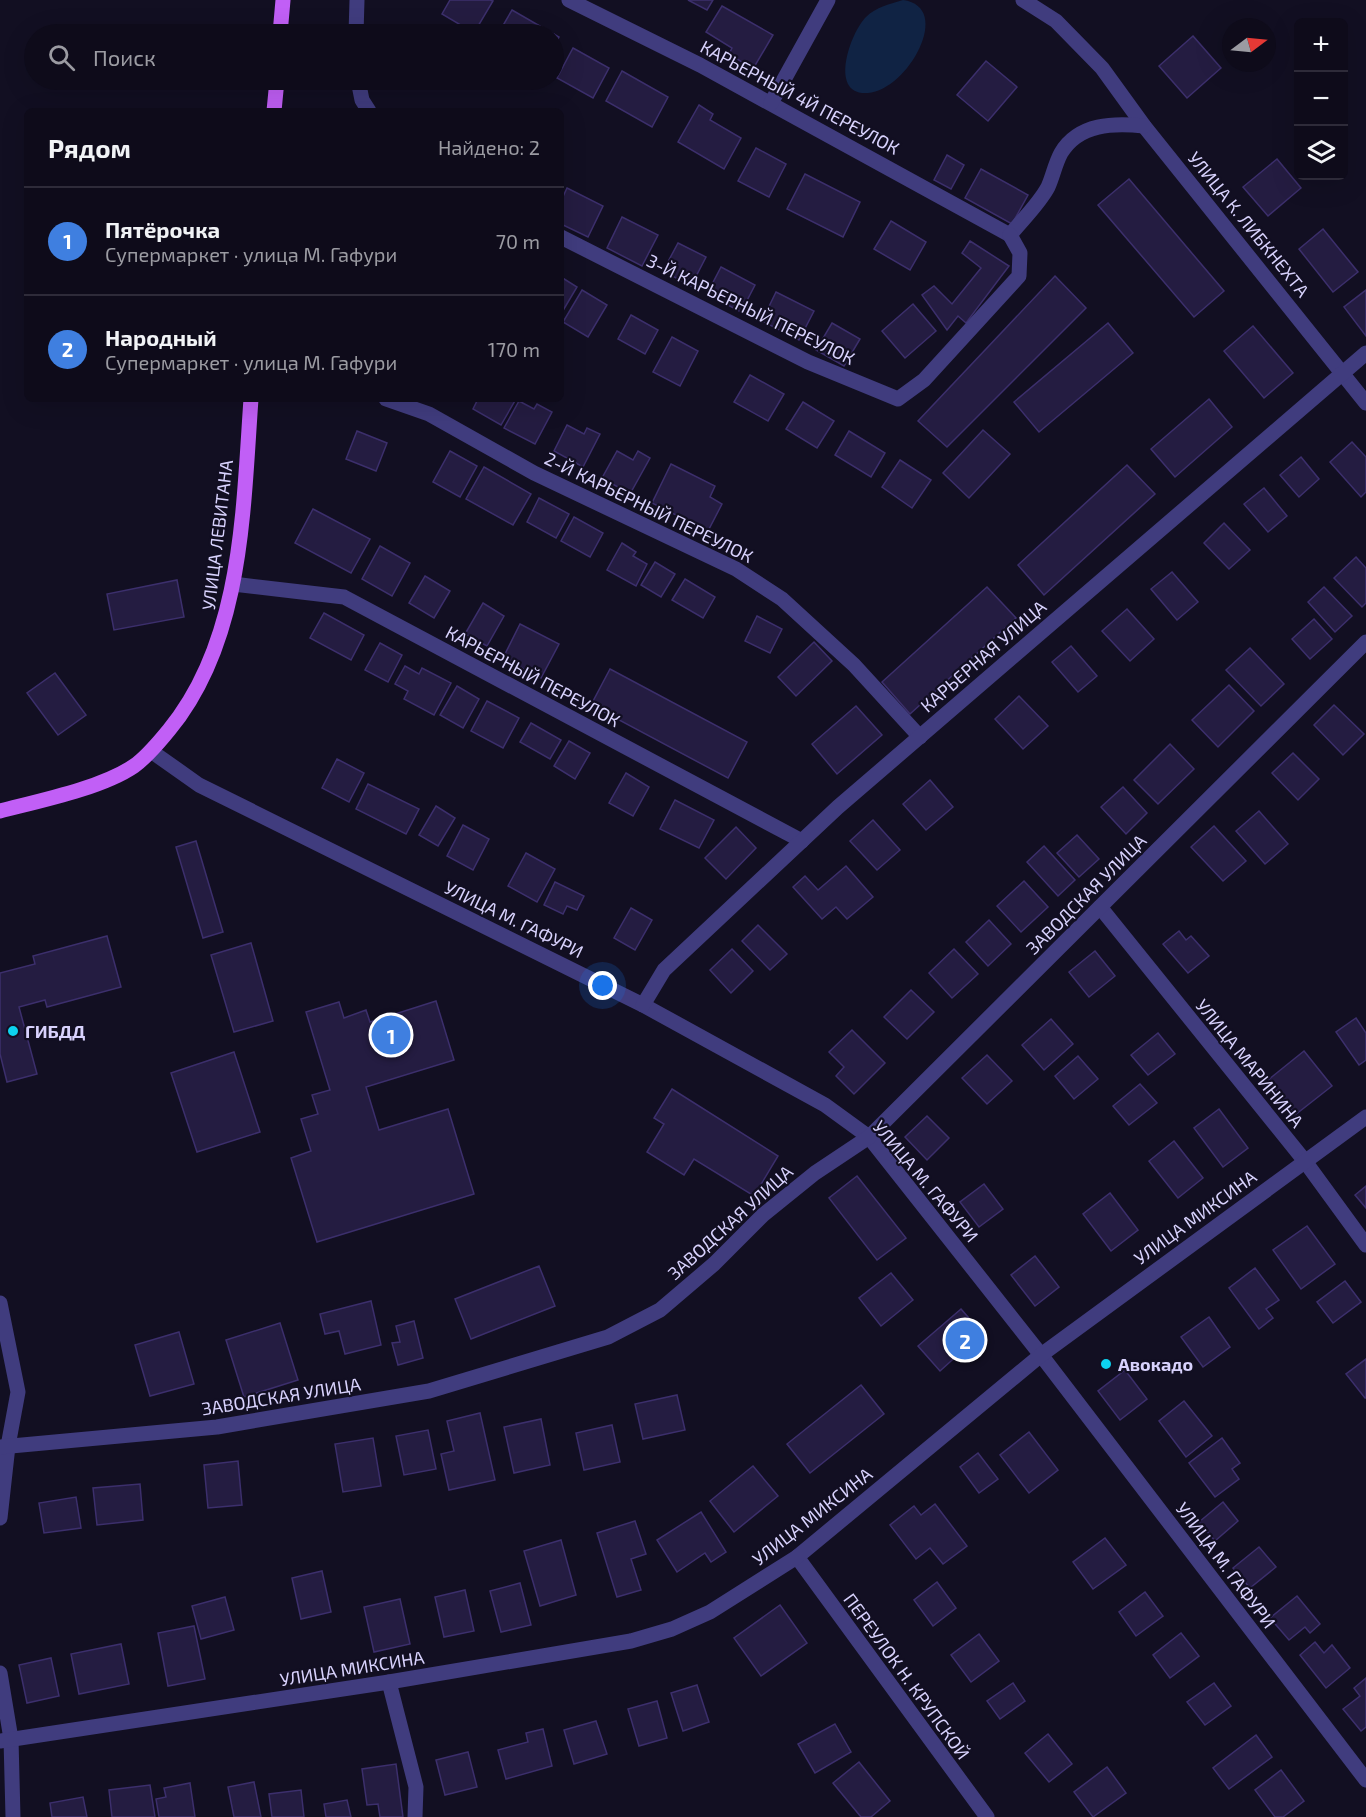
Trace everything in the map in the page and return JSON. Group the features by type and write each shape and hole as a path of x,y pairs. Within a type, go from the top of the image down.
{"main road":[{"path":"281,24 283,0"},
{"path":"274,108 276,90"},
{"name":"УЛИЦА ЛЕВИТАНА","path":"0,811 111,778 133,766 151,751 188,707 208,670 225,621 233,584 251,402"}],"street":[{"path":"356,24 357,0"},
{"name":"КАРЬЕРНЫЙ 4Й ПЕРЕУЛОК","path":"569,0 771,103 1010,234"},
{"path":"771,103 828,0"},
{"name":"УЛИЦА К. ЛИБКНЕХТА","path":"1023,0 1056,21 1102,68 1144,126 1366,402"},
{"path":"360,90 362,100 367,108"},
{"path":"1010,234 1047,190 1062,152 1073,138 1084,130 1119,123 1144,126"},
{"name":"3-Й КАРЬЕРНЫЙ ПЕРЕУЛОК","path":"564,239 808,362 898,399 924,380 1019,276 1020,253 1010,234"},
{"name":"КАРЬЕРНАЯ УЛИЦА","path":"643,1005 664,970 802,842 920,737 1366,353"},
{"name":"2-Й КАРЬЕРНЫЙ ПЕРЕУЛОК","path":"395,402 429,414 534,473 736,568 782,599 854,665 920,737"},
{"name":"КАРЬЕРНЫЙ ПЕРЕУЛОК","path":"233,584 344,597 802,842"},
{"name":"ЗАВОДСКАЯ УЛИЦА","path":"4,1447 217,1427 429,1391 608,1337 660,1310 714,1264 763,1215 815,1173 869,1137 1366,642"},
{"name":"УЛИЦА М. ГАФУРИ","path":"151,751 199,785 643,1005 825,1106 869,1137 1041,1355 1366,1780"},
{"name":"УЛИЦА МАРИНИНА","path":"1100,907 1304,1160 1366,1245"},
{"name":"УЛИЦА МИКСИНА","path":"6,1740 389,1682 631,1641 672,1629 711,1612 797,1557 1041,1355 1304,1160 1366,1117"},
{"path":"0,1303 18,1392 4,1447 0,1518"},
{"name":"ПЕРЕУЛОК Н. КРУПСКОЙ","path":"797,1557 987,1817"},
{"path":"0,1673 13,1817"},
{"path":"389,1682 416,1787 416,1817"}],"water":[{"path":"903,0 918,6 925,17 925,32 920,48 898,78 883,88 868,93 856,91 849,85 846,74 846,62 854,36 866,17 874,11"}],"building":[{"path":"450,0 493,1 479,24 459,24 442,14"},
{"path":"688,0 713,0 707,10"},
{"path":"722,6 773,35 753,69 729,54 732,48 706,32"},
{"path":"512,10 536,24 504,24"},
{"path":"1193,36 1221,68 1187,98 1159,66"},
{"path":"573,48 609,68 593,98 564,82 564,65"},
{"path":"986,61 1017,87 988,121 957,95"},
{"path":"622,71 668,97 652,127 606,101"},
{"path":"699,105 713,114 710,120 741,138 724,169 678,142"},
{"path":"756,148 786,164 769,197 738,181"},
{"path":"947,155 964,165 951,189 934,180"},
{"path":"1277,159 1301,188 1268,216 1243,187"},
{"path":"981,169 1028,195 1012,224 965,198"},
{"path":"805,174 860,202 843,237 787,209"},
{"path":"1129,179 1224,291 1194,317 1098,205"},
{"path":"567,188 603,206 588,237 564,225 564,194"},
{"path":"622,217 658,235 642,266 607,248"},
{"path":"891,221 926,242 910,270 874,249"},
{"path":"1323,229 1358,272 1333,292 1299,249"},
{"path":"970,241 1009,266 966,323 958,316 947,330 922,295 934,286 952,304 981,268 962,253"},
{"path":"678,243 706,257 691,286 663,271"},
{"path":"721,267 755,285 741,312 707,294"},
{"path":"1055,276 1086,308 947,447 918,421"},
{"path":"564,279 577,287 564,309"},
{"path":"582,290 607,305 588,337 564,323"},
{"path":"1366,290 1366,336 1344,307"},
{"path":"776,292 814,311 799,340 762,321"},
{"path":"913,304 936,331 905,358 882,331"},
{"path":"631,315 658,330 645,354 618,339"},
{"path":"832,323 860,339 844,366 816,350"},
{"path":"1108,323 1133,353 1039,432 1014,402"},
{"path":"1253,326 1293,373 1264,398 1224,351"},
{"path":"672,337 698,351 680,386 653,372"},
{"path":"750,375 784,394 768,421 734,402"},
{"path":"1209,399 1232,427 1175,477 1151,449"},
{"path":"476,402 514,402 501,425 473,409"},
{"path":"518,402 534,409 537,404 552,412 535,444 504,428"},
{"path":"803,402 834,421 817,448 786,429"},
{"path":"567,425 584,434 587,428 600,434 583,467 554,451"},
{"path":"983,430 1010,454 969,498 943,473"},
{"path":"357,431 387,443 376,471 346,459"},
{"path":"849,431 885,453 871,477 835,455"},
{"path":"1352,442 1366,457 1366,492 1361,497 1330,462"},
{"path":"450,451 477,466 460,497 433,482"},
{"path":"617,451 633,460 638,451 650,458 630,494 602,478"},
{"path":"1301,457 1319,479 1299,497 1280,475"},
{"path":"900,460 931,480 912,508 882,487"},
{"path":"671,464 715,486 710,497 722,504 708,531 652,503"},
{"path":"1127,465 1155,494 1044,595 1018,565"},
{"path":"484,467 531,494 513,525 466,499"},
{"path":"1264,488 1287,516 1268,532 1244,504"},
{"path":"539,498 569,514 556,538 527,522"},
{"path":"313,509 370,539 351,573 295,543"},
{"path":"574,517 603,533 590,557 561,541"},
{"path":"1224,523 1250,550 1229,569 1204,543"},
{"path":"622,543 636,552 633,556 647,564 636,586 607,570"},
{"path":"380,546 410,563 392,596 362,579"},
{"path":"1356,557 1366,568 1366,603 1362,607 1334,578"},
{"path":"655,562 675,574 661,597 641,585"},
{"path":"1172,572 1198,602 1177,620 1151,589"},
{"path":"425,576 450,591 434,618 409,603"},
{"path":"685,579 715,597 703,618 672,600"},
{"path":"177,580 184,617 114,630 107,594"},
{"path":"987,587 1016,618 910,714 882,682"},
{"path":"1324,587 1352,616 1335,632 1308,602"},
{"path":"483,603 504,616 487,646 465,634"},
{"path":"1127,609 1154,639 1130,661 1102,631"},
{"path":"324,613 364,635 351,660 310,638"},
{"path":"757,616 782,629 770,653 745,641"},
{"path":"1314,619 1332,639 1310,659 1292,639"},
{"path":"520,624 559,644 541,678 503,658"},
{"path":"814,642 832,661 796,696 778,677"},
{"path":"380,643 402,655 388,682 365,670"},
{"path":"1071,646 1097,676 1078,692 1052,662"},
{"path":"1250,648 1284,684 1261,706 1226,670"},
{"path":"405,666 419,674 422,668 451,683 434,715 404,699 408,691 395,684"},
{"path":"610,669 747,742 728,778 591,705"},
{"path":"55,673 86,715 58,735 27,693"},
{"path":"1229,685 1254,711 1218,747 1192,720"},
{"path":"457,686 479,699 463,728 440,715"},
{"path":"1019,696 1048,726 1023,749 995,719"},
{"path":"487,701 519,718 503,748 471,731"},
{"path":"1334,705 1364,734 1343,755 1314,725"},
{"path":"856,706 882,735 837,774 812,744"},
{"path":"531,723 561,740 550,759 520,742"},
{"path":"569,741 590,753 575,779 554,766"},
{"path":"1170,744 1194,769 1158,804 1134,780"},
{"path":"1293,753 1319,779 1298,800 1272,773"},
{"path":"337,759 364,773 349,802 322,788"},
{"path":"626,773 649,787 633,816 609,803"},
{"path":"930,780 953,807 926,830 903,804"},
{"path":"368,784 419,809 406,834 356,809"},
{"path":"1123,787 1147,813 1126,834 1101,807"},
{"path":"675,800 714,820 699,848 660,829"},
{"path":"436,806 455,818 438,846 419,835"},
{"path":"1259,811 1288,844 1265,864 1236,831"},
{"path":"873,820 900,850 877,870 850,841"},
{"path":"463,825 489,839 473,870 447,856"},
{"path":"1214,826 1246,861 1223,881 1191,847"},
{"path":"736,827 756,848 726,879 705,858"},
{"path":"1077,835 1099,859 1079,877 1057,853"},
{"path":"196,841 223,932 203,938 176,847"},
{"path":"1044,846 1075,880 1058,896 1027,862"},
{"path":"526,853 555,869 537,902 508,886"},
{"path":"846,866 873,897 847,919 836,907 822,919 793,887 805,876 818,890"},
{"path":"1024,881 1048,907 1021,932 997,906"},
{"path":"555,882 584,896 577,910 567,906 563,914 544,905"},
{"path":"631,908 652,920 635,950 614,938"},
{"path":"989,920 1011,944 988,966 966,942"},
{"path":"758,925 787,954 770,970 742,941"},
{"path":"1179,931 1186,940 1191,936 1209,956 1188,973 1163,944"},
{"name":"ГИБДД","path":"107,936 121,987 47,1007 45,1000 19,1007 37,1074 7,1082 0,1054 0,973 35,964 33,956"},
{"path":"251,943 273,1021 234,1032 211,955"},
{"path":"732,949 753,971 731,993 710,970"},
{"path":"954,949 978,974 952,998 929,973"},
{"path":"1095,951 1115,976 1089,997 1069,972"},
{"path":"911,990 934,1012 907,1039 884,1017"},
{"path":"436,1001 454,1060 366,1087 379,1130 448,1109 474,1194 317,1242 291,1158 311,1151 301,1119 318,1114 312,1095 330,1090 306,1012 339,1002 344,1018 366,1010 370,1022"},
{"path":"1356,1018 1366,1033 1366,1060 1359,1065 1336,1032"},
{"path":"1051,1019 1073,1044 1044,1070 1022,1045"},
{"path":"852,1030 885,1063 854,1094 836,1076 844,1067 829,1052"},
{"path":"1158,1033 1175,1054 1148,1075 1131,1055"},
{"path":"1304,1051 1332,1086 1295,1115 1268,1080"},
{"path":"234,1052 260,1132 197,1152 171,1073"},
{"path":"987,1055 1012,1081 987,1104 962,1078"},
{"path":"1078,1056 1098,1079 1074,1099 1055,1076"},
{"path":"1140,1084 1157,1103 1129,1125 1113,1106"},
{"path":"672,1089 778,1156 754,1196 694,1159 684,1175 647,1152 664,1124 654,1118"},
{"path":"1219,1109 1248,1148 1223,1167 1194,1128"},
{"path":"927,1116 949,1138 927,1160 905,1137"},
{"path":"1174,1141 1203,1178 1178,1198 1149,1161"},
{"path":"857,1176 906,1238 877,1260 829,1198"},
{"path":"984,1184 1003,1209 979,1227 960,1202"},
{"path":"1366,1186 1366,1208 1355,1195"},
{"path":"1110,1193 1138,1230 1111,1251 1083,1214"},
{"path":"1307,1226 1335,1264 1301,1289 1273,1250"},
{"path":"1035,1256 1059,1287 1035,1306 1011,1275"},
{"path":"539,1266 555,1306 471,1339 455,1299"},
{"path":"1255,1268 1279,1300 1266,1309 1273,1318 1259,1329 1229,1288"},
{"path":"891,1273 913,1300 881,1326 859,1298"},
{"path":"1345,1281 1361,1302 1333,1323 1317,1302"},
{"path":"371,1301 381,1345 345,1354 339,1331 325,1334 320,1314"},
{"path":"961,1309 982,1333 940,1371 918,1346"},
{"path":"1209,1317 1230,1347 1203,1367 1181,1337"},
{"path":"414,1321 423,1358 398,1365 392,1343 400,1342 396,1326"},
{"path":"280,1323 298,1380 244,1397 226,1340"},
{"path":"179,1332 194,1384 150,1396 135,1345"},
{"path":"1366,1359 1366,1398 1365,1398 1346,1374"},
{"path":"1125,1370 1147,1399 1120,1420 1098,1391"},
{"path":"861,1385 884,1414 810,1473 787,1444"},
{"path":"677,1395 685,1430 643,1439 635,1404"},
{"path":"1184,1401 1212,1436 1186,1457 1159,1421"},
{"path":"480,1413 495,1480 449,1490 441,1454 454,1451 447,1421"},
{"path":"541,1419 550,1465 514,1473 504,1427"},
{"path":"612,1425 620,1462 584,1470 576,1433"},
{"path":"428,1430 436,1469 404,1475 396,1436"},
{"path":"1029,1432 1058,1470 1029,1493 1000,1455"},
{"path":"373,1438 381,1486 343,1492 335,1444"},
{"path":"1222,1438 1240,1463 1232,1469 1239,1479 1215,1497 1189,1463"},
{"path":"978,1453 998,1479 979,1493 960,1467"},
{"path":"238,1461 242,1505 208,1508 204,1465"},
{"path":"753,1466 778,1496 734,1532 710,1501"},
{"path":"140,1484 143,1520 97,1525 93,1488"},
{"path":"76,1497 81,1528 44,1533 39,1503"},
{"path":"1223,1502 1238,1521 1215,1541 1199,1522"},
{"path":"935,1504 967,1546 943,1564 930,1548 916,1559 890,1525 914,1506 921,1515"},
{"path":"701,1512 726,1552 711,1562 705,1553 677,1572 657,1540"},
{"path":"635,1521 646,1554 631,1559 641,1590 617,1597 597,1533"},
{"path":"1105,1538 1126,1565 1093,1589 1073,1562"},
{"path":"561,1540 576,1595 540,1606 524,1551"},
{"path":"1259,1547 1276,1567 1250,1588 1233,1568"},
{"path":"322,1571 331,1612 301,1619 292,1578"},
{"path":"937,1582 956,1608 933,1626 914,1600"},
{"path":"520,1583 531,1625 501,1632 490,1591"},
{"path":"465,1590 474,1631 444,1637 435,1597"},
{"path":"1145,1592 1163,1616 1136,1636 1119,1612"},
{"path":"1297,1596 1320,1624 1310,1633 1305,1627 1289,1640 1270,1618"},
{"path":"225,1597 234,1630 201,1639 192,1606"},
{"path":"400,1599 410,1644 374,1652 364,1607"},
{"path":"780,1605 807,1643 761,1676 734,1638"},
{"path":"194,1626 205,1679 168,1686 158,1633"},
{"path":"1181,1633 1199,1656 1170,1678 1153,1655"},
{"path":"979,1634 999,1661 971,1682 951,1655"},
{"path":"1315,1642 1324,1653 1332,1645 1350,1668 1326,1688 1300,1655"},
{"path":"121,1644 129,1684 79,1694 71,1654"},
{"path":"51,1658 59,1696 27,1703 19,1665"},
{"path":"1366,1678 1366,1727 1361,1731 1343,1709 1360,1696 1354,1688"},
{"path":"1013,1683 1025,1701 1000,1719 987,1701"},
{"path":"1214,1683 1231,1706 1205,1725 1187,1702"},
{"path":"697,1685 709,1722 683,1731 671,1693"},
{"path":"657,1701 667,1738 639,1746 628,1709"},
{"path":"596,1721 607,1754 574,1764 564,1730"},
{"path":"835,1724 851,1752 815,1773 798,1744"},
{"path":"543,1729 552,1766 506,1779 498,1750 528,1742 526,1733"},
{"path":"1048,1734 1072,1764 1049,1782 1025,1753"},
{"path":"1256,1735 1272,1757 1229,1789 1213,1768"},
{"path":"468,1752 477,1787 445,1795 436,1760"},
{"path":"859,1762 890,1801 871,1817 861,1817 833,1783"},
{"path":"396,1764 403,1817 380,1817 378,1804 367,1805 362,1769"},
{"path":"1107,1767 1126,1793 1093,1817 1074,1792"},
{"path":"1281,1770 1304,1801 1283,1817 1275,1817 1255,1790"},
{"path":"254,1782 261,1817 234,1817 228,1787"},
{"path":"190,1783 195,1817 159,1817 156,1799 166,1797 164,1788"},
{"path":"150,1785 155,1817 112,1817 109,1790"},
{"path":"301,1790 304,1817 272,1817 269,1794"},
{"path":"83,1797 87,1817 52,1817 50,1803"},
{"path":"347,1800 351,1817 326,1817 324,1804"}],"place":[{"name":"ГИБДД","path":"13,1031"},
{"name":"Пятёрочка","path":"391,1035"},
{"name":"Народный","path":"965,1340"},
{"name":"Авокадо","path":"1106,1364"}]}
